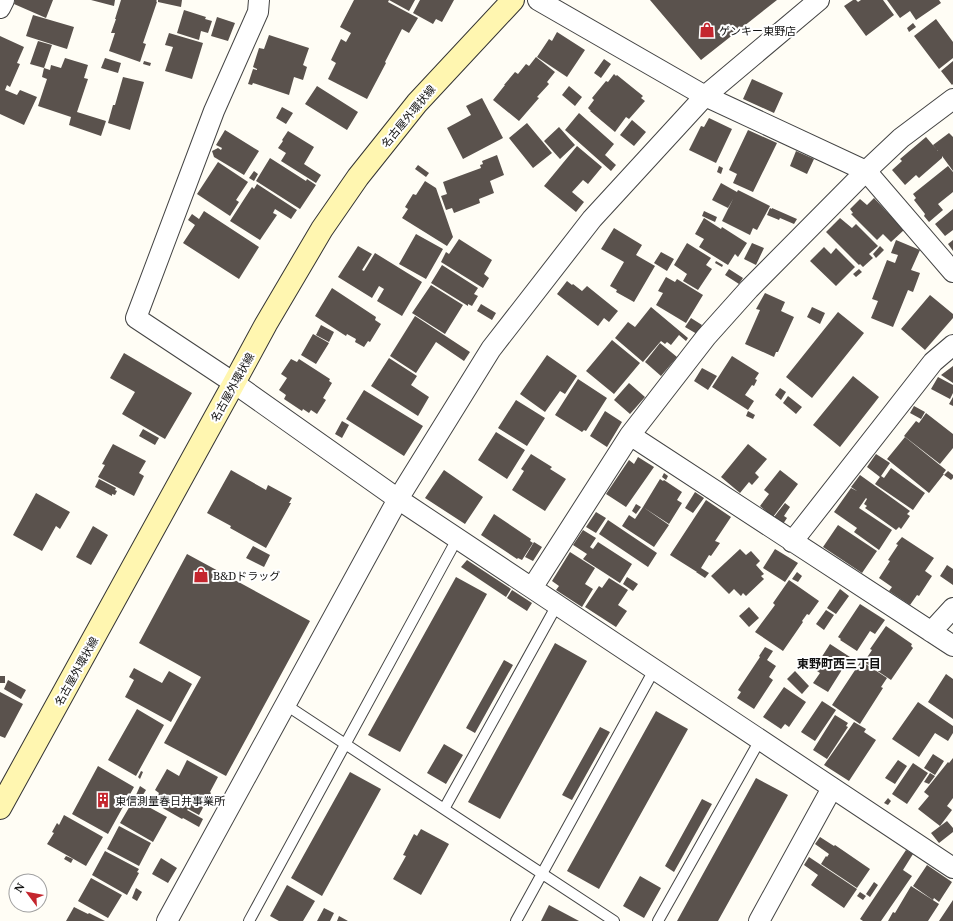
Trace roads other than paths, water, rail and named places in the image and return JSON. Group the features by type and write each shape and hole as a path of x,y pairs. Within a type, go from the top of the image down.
{"main road":[{"name":"名古屋外環状線","path":"0,808 5,786 266,324 322,229 358,177 417,103 512,0"}],"street":[{"path":"0,8 4,0"},
{"path":"260,0 258,12 214,111 136,318 234,383 457,539 953,868"},
{"path":"538,0 705,96 866,171 953,272"},
{"path":"168,921 398,499 491,348 592,219 705,96 819,0"},
{"path":"532,588 630,435 706,338 740,300 866,171 901,138 953,98"},
{"path":"792,542 933,362 953,345"},
{"path":"630,435 953,646"},
{"path":"931,632 953,608"},
{"path":"759,921 832,788"}],"lane":[{"path":"249,921 457,539"},
{"path":"444,809 557,605"},
{"path":"516,921 654,670"},
{"path":"286,705 614,921"},
{"path":"658,921 760,740"}],"place":[{"name":"ゲンキー東野店","path":"707,30"},
{"name":"B&Dドラッグ","path":"201,575"},
{"name":"東信測量春日井事業所","path":"103,800"}],"district":[{"name":"東野町西三丁目","path":"839,663"}]}
